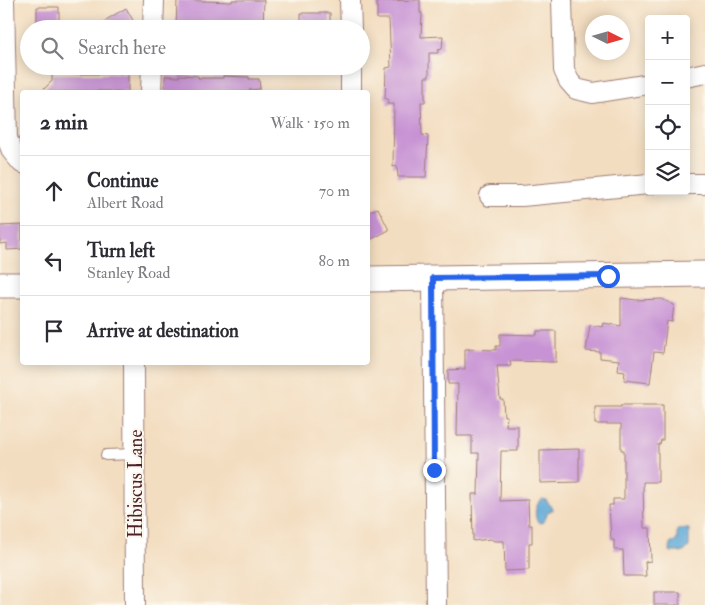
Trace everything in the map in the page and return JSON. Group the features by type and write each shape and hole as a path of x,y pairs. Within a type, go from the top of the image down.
{"street":[{"path":"4,0 7,138 12,151 20,160"},
{"path":"153,20 154,0"},
{"path":"350,0 351,20"},
{"path":"562,0 564,70 569,81 576,88 593,93 645,88"},
{"path":"690,76 705,73"},
{"path":"151,90 152,75"},
{"path":"351,75 351,90"},
{"path":"490,196 522,196 645,184"},
{"path":"690,184 705,184"},
{"path":"370,279 705,274"},
{"path":"433,278 436,605"},
{"path":"0,285 20,285"},
{"name":"Hibiscus Lane","path":"134,365 135,605"}],"lane":[{"path":"106,454 135,454"}],"water":[{"path":"542,499 546,500 553,510 548,512 544,522 541,523 537,521 535,512"},
{"path":"677,529 689,529 689,547 684,552 670,552 670,543 677,540"}],"building":[{"path":"177,0 232,2 232,0 264,0 263,20 176,20"},
{"path":"420,0 420,13 422,13 421,37 443,36 442,49 438,50 438,53 429,53 429,77 425,77 425,102 421,102 422,135 428,136 426,177 398,177 397,166 393,167 394,104 387,104 388,99 385,99 386,68 391,67 389,19 377,19 377,1"},
{"path":"37,7 59,7 59,20 37,20"},
{"path":"126,8 133,20 106,20"},
{"path":"301,13 330,13 330,20 301,20"},
{"path":"52,75 128,75 128,90 43,90 52,81"},
{"path":"179,75 198,76 198,78 223,78 223,76 249,77 249,79 259,79 260,89 165,90 165,76 179,77"},
{"path":"378,208 389,230 370,240 370,211"},
{"path":"20,225 20,249 7,250 7,243 0,244 0,226"},
{"path":"621,298 636,300 662,299 674,305 672,322 667,321 663,353 654,352 650,383 624,380 625,372 618,371 619,360 600,358 600,352 586,351 590,325 603,327 604,323 621,326"},
{"path":"537,331 556,331 556,362 510,361 511,366 497,366 500,399 503,399 504,416 507,416 506,426 518,426 518,451 501,451 500,501 528,500 529,525 532,525 532,543 529,543 529,570 505,571 504,541 494,541 491,539 473,541 472,494 478,494 479,453 472,453 472,436 457,436 458,384 448,384 448,370 465,369 465,349 496,350 496,346 500,346 500,334 537,335"},
{"path":"621,405 663,405 663,440 658,444 658,482 643,482 644,528 650,528 651,561 645,562 646,576 624,576 623,550 614,550 614,540 611,540 609,505 613,505 613,499 624,499 624,450 621,450 621,424 595,424 595,407 621,407"},
{"path":"579,449 579,482 540,483 540,450"},
{"path":"654,592 680,592 680,605 654,605"}],"route":[{"path":"434,470 433,278 608,276"}]}
